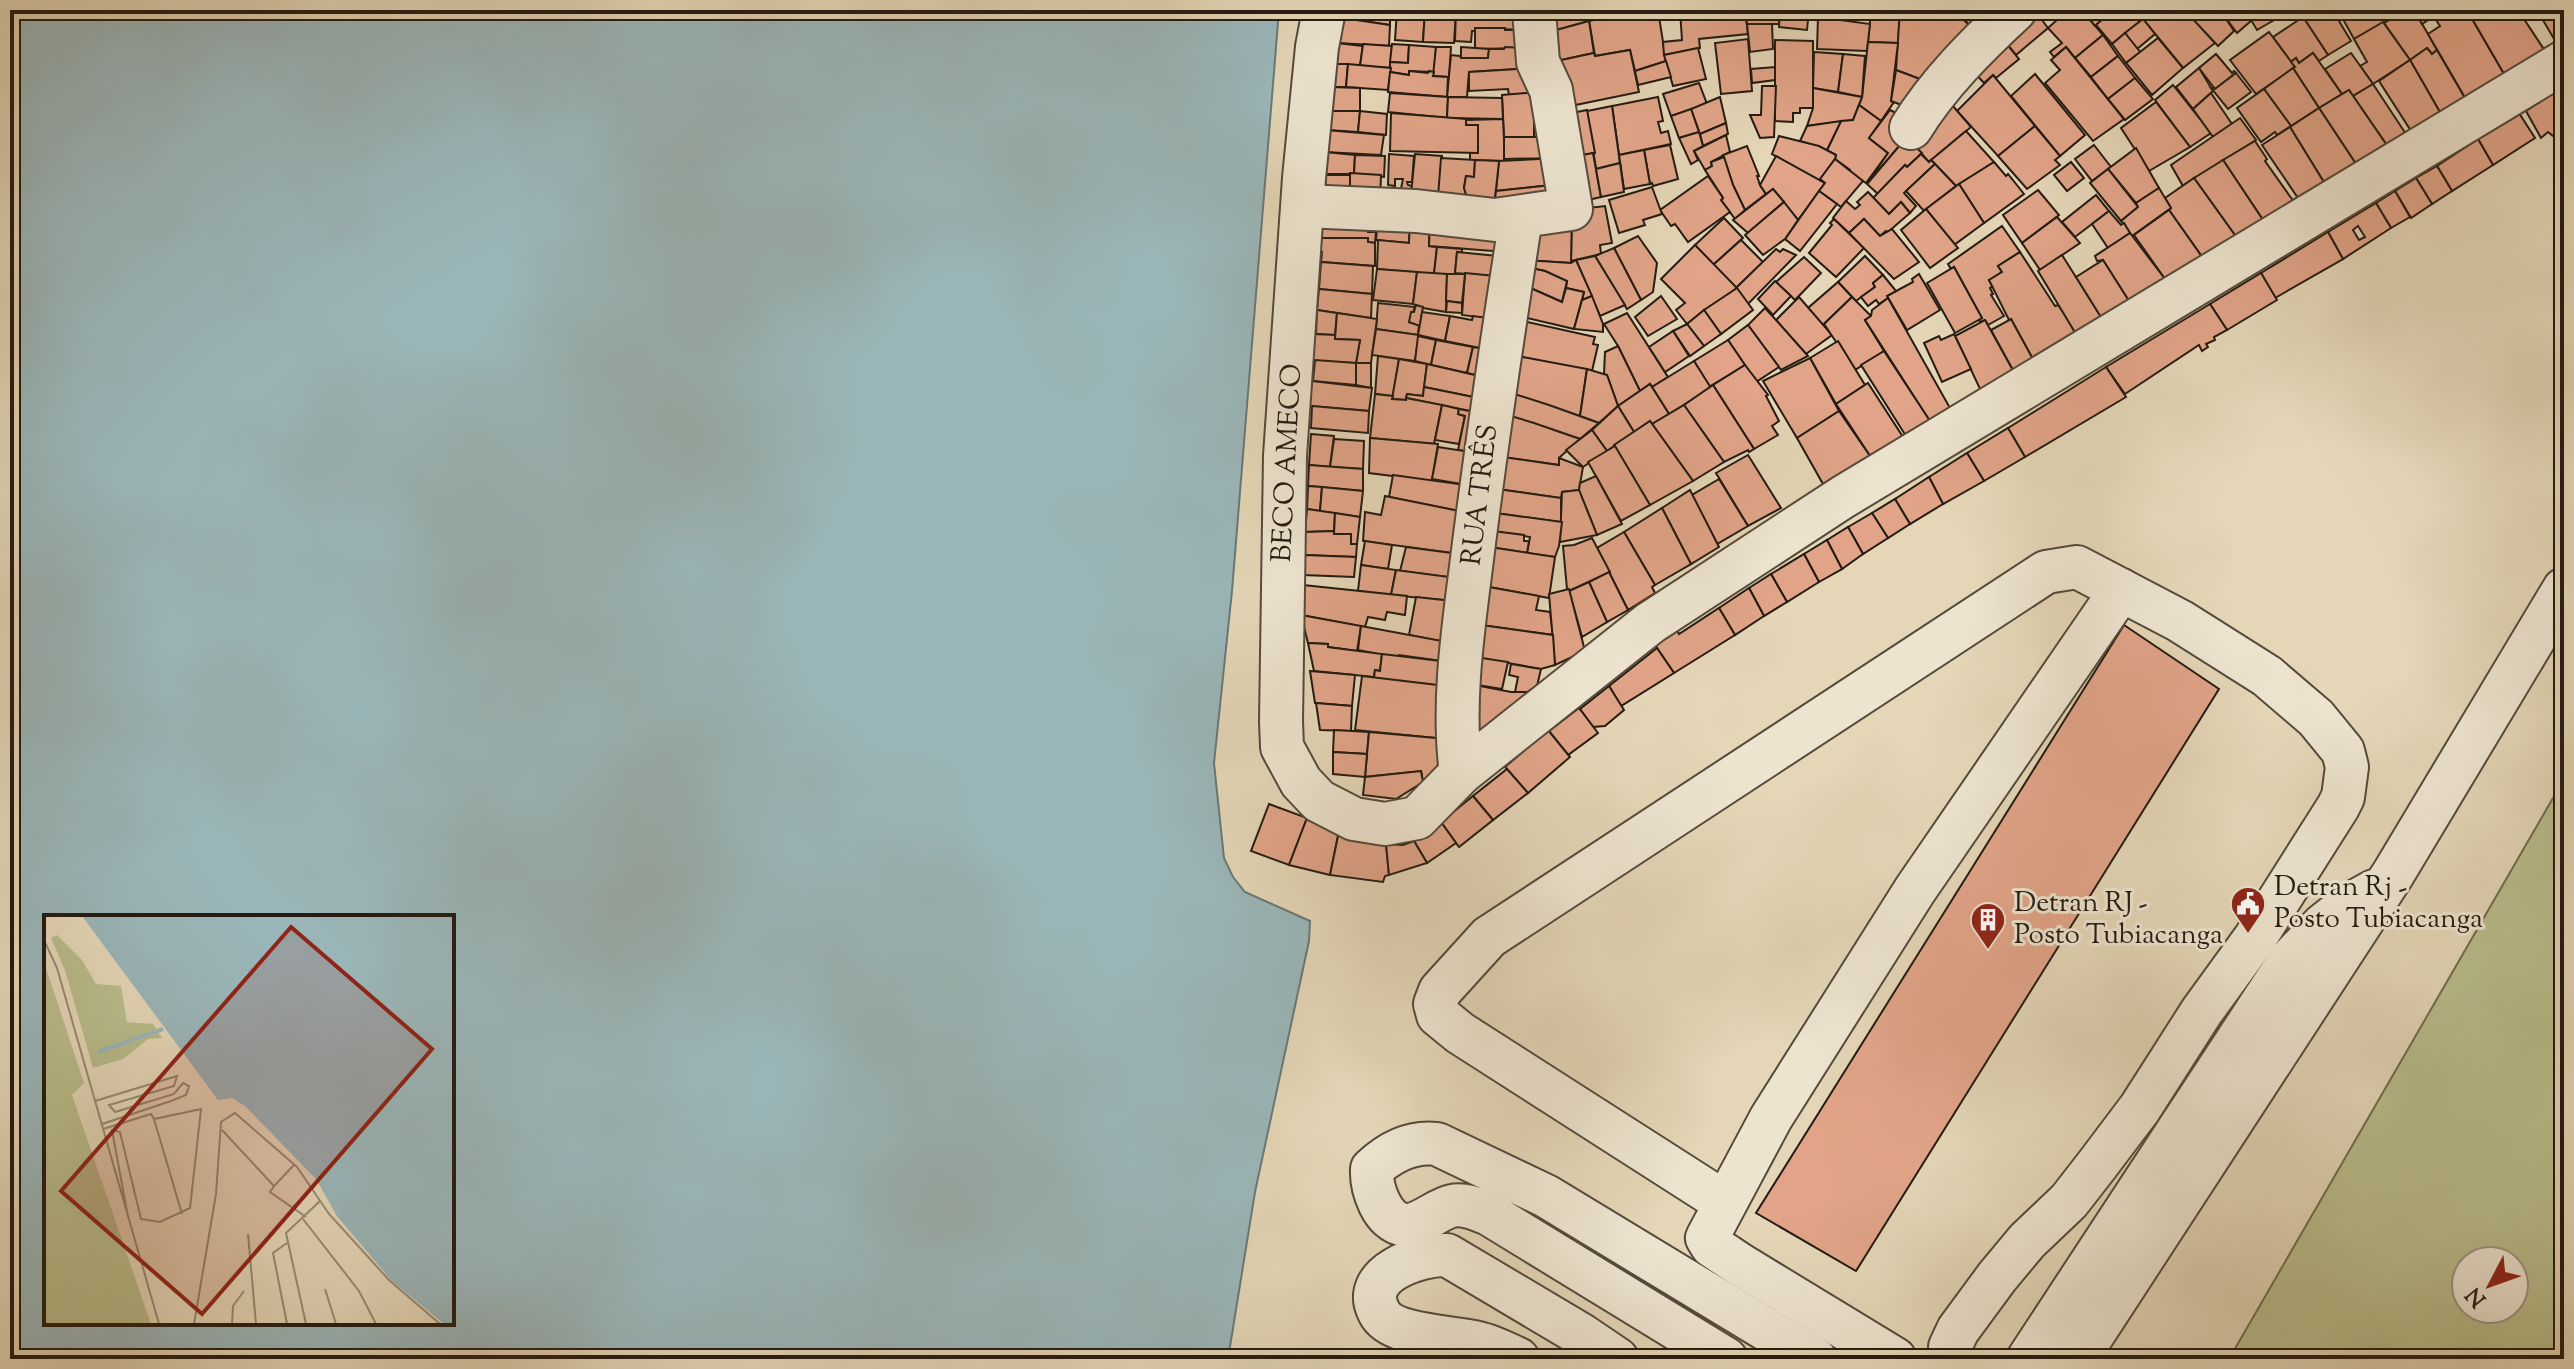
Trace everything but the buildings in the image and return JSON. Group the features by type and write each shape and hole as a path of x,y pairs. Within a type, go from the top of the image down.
{"street":[{"name":"BECO AMECO","path":"1324,10 1317,47 1285,456 1282,747 1301,782 1319,801 1354,819 1385,824 1417,818 1461,773"},
{"path":"1304,206 1416,211 1495,220 1571,209 1551,90 1538,62 1534,10"},
{"path":"1911,128 1977,45 2015,10"},
{"path":"1461,773 1650,623 1843,497 2564,62"},
{"name":"RUA TRÊS","path":"1461,773 1456,736 1471,570 1496,374 1521,218"},
{"path":"1724,1202 1460,1033 1438,1015 1435,1004 1440,991 1489,937 2046,572 2077,567 2180,621 2267,676 2316,718 2343,751 2347,767 2343,797 2255,938 2202,1011 2140,1108 2069,1201 2027,1241 1958,1330 1950,1347 1953,1359"},
{"path":"2077,1359 2393,874 2564,589"},
{"path":"1895,1359 1712,1246 1707,1238 1771,1118 1915,890 2121,590"},
{"path":"2028,1359 2290,960 2323,925 2347,906 2371,894 2393,874"},
{"path":"1726,1359 1489,1214 1467,1206 1453,1206 1405,1225 1390,1219 1371,1183 1372,1169 1400,1149 1421,1142 1437,1144 1546,1196 1815,1359"},
{"path":"1518,1359 1480,1343 1399,1329 1385,1321 1378,1311 1375,1297 1377,1286 1394,1269 1433,1255 1447,1255 1617,1359"}],"green space":[{"path":"2564,779 2564,1359 2229,1359"}],"water":[{"path":"10,10 1279,10 1232,591 1214,763 1224,858 1233,877 1245,892 1310,921 1309,941 1255,1192 1228,1359 10,1359"}],"place":[{"name":"Detran Rj - Posto Tubiacanga","path":"2248,935"},
{"name":"Detran RJ - Posto Tubiacanga","path":"1988,951"}]}
